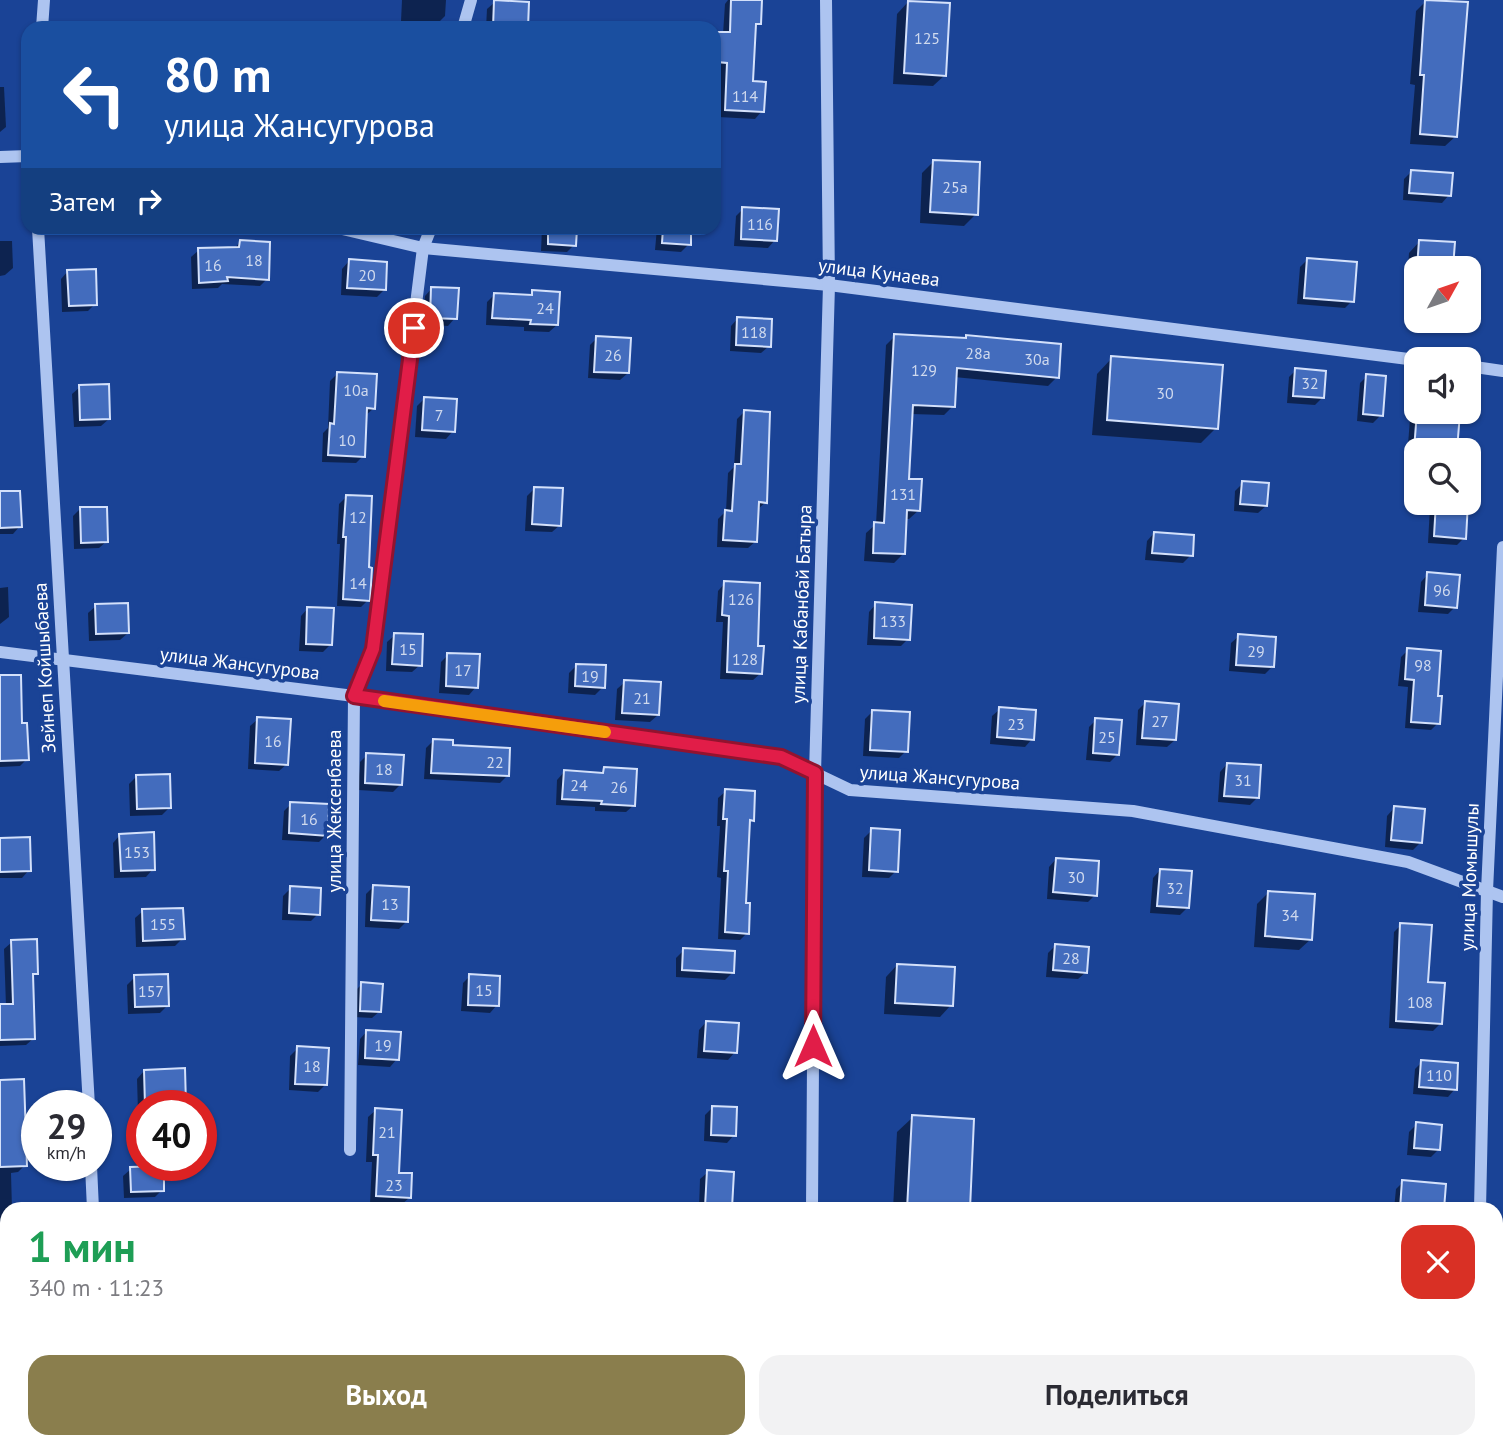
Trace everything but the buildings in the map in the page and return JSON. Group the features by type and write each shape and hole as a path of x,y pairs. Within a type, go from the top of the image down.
{"street":[{"path":"42,21 44,0"},
{"path":"465,21 471,0"},
{"name":"улица Кабанбай Батыра","path":"812,1202 815,773 830,285 826,0"},
{"path":"0,157 21,156"},
{"name":"Зейнеп Койшыбаева","path":"38,235 88,1090"},
{"name":"улица Кунаева","path":"368,235 423,248 830,285 1404,358"},
{"name":"улица Жексенбаева","path":"351,1150 354,696 373,649 423,248 428,235"},
{"path":"1481,368 1503,371"},
{"name":"улица Момышулы","path":"1480,1202 1487,891 1503,547"},
{"name":"улица Жансугурова","path":"0,652 354,696 781,757 850,790 1133,811 1408,862 1503,897"},
{"path":"92,1181 93,1202"}],"slow traffic":[{"path":"384,701 605,732"}],"route":[{"path":"414,328 373,649 354,696 781,757 815,773 813,1046"}]}
